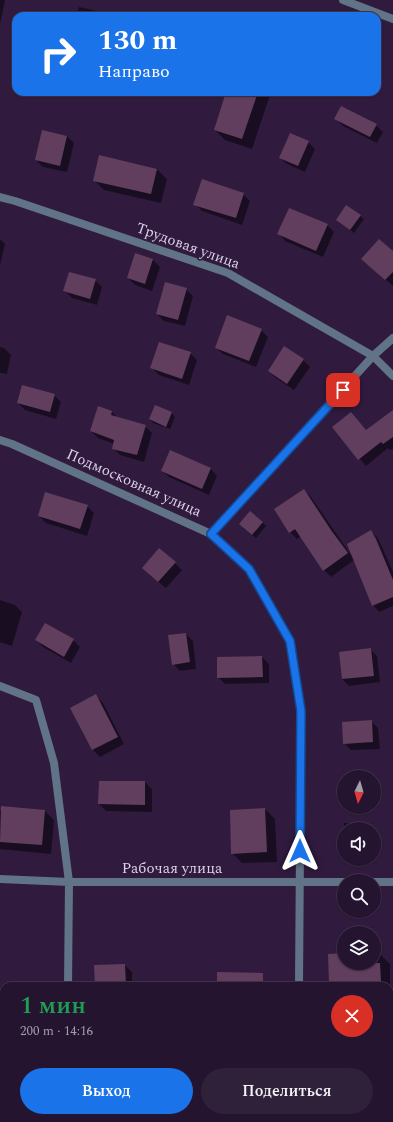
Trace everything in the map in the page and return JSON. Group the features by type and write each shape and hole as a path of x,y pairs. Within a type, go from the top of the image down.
{"street":[{"path":"343,0 375,12"},
{"path":"381,14 393,19"},
{"name":"Трудовая улица","path":"0,197 228,273 373,356 393,376"},
{"path":"211,534 373,356 393,338"},
{"name":"Подмосковная улица","path":"0,440 12,444 211,534 249,569 290,641 301,711 299,982"},
{"path":"0,686 36,700 54,763 69,882 68,982"},
{"name":"Рабочая улица","path":"0,879 69,882 337,882"},
{"path":"381,882 393,882"}],"building":[{"path":"225,96 257,96 242,139 214,130"},
{"path":"341,106 377,124 370,137 334,119"},
{"path":"42,130 67,136 60,166 35,160"},
{"path":"290,133 309,141 298,166 279,158"},
{"path":"99,155 157,169 151,194 93,181"},
{"path":"202,179 244,193 236,218 193,205"},
{"path":"346,205 361,215 350,230 336,220"},
{"path":"289,208 328,224 316,251 277,234"},
{"path":"379,239 393,251 393,272 385,280 361,259"},
{"path":"135,253 153,259 145,284 127,278"},
{"path":"69,272 96,279 90,299 63,291"},
{"path":"165,282 187,288 178,320 156,314"},
{"path":"227,315 262,329 249,361 215,348"},
{"path":"159,342 191,352 182,379 150,368"},
{"path":"284,346 304,359 287,384 268,371"},
{"path":"22,385 55,394 50,412 17,403"},
{"path":"155,405 172,412 166,427 149,419"},
{"path":"98,406 112,411 111,415 146,425 137,455 112,449 114,440 90,431"},
{"path":"393,410 393,437 383,444 381,442 358,460 332,427 351,412 366,430"},
{"path":"170,450 211,468 202,489 161,471"},
{"path":"304,489 348,553 323,571 295,529 289,533 274,509"},
{"path":"45,492 88,505 80,529 38,516"},
{"path":"250,511 263,522 252,535 239,524"},
{"path":"371,530 393,580 393,597 372,606 347,544"},
{"path":"159,548 176,562 158,582 142,568"},
{"path":"45,623 74,639 64,657 35,640"},
{"path":"186,633 190,662 172,665 168,635"},
{"path":"371,648 374,676 342,679 339,652"},
{"path":"262,656 263,677 217,678 217,657"},
{"path":"96,694 118,737 92,750 70,708"},
{"path":"372,720 373,742 343,744 342,722"},
{"path":"99,781 145,781 145,805 98,804"},
{"path":"1,806 45,810 42,845 0,842"},
{"path":"265,808 267,852 231,854 230,810"},
{"path":"337,953 337,970 380,970 381,982 329,982 328,954"},
{"path":"125,964 126,982 95,982 94,965"},
{"path":"217,972 263,973 263,982 217,982"}],"route":[{"path":"300,851 301,711 290,641 249,569 211,534 343,390"}]}
